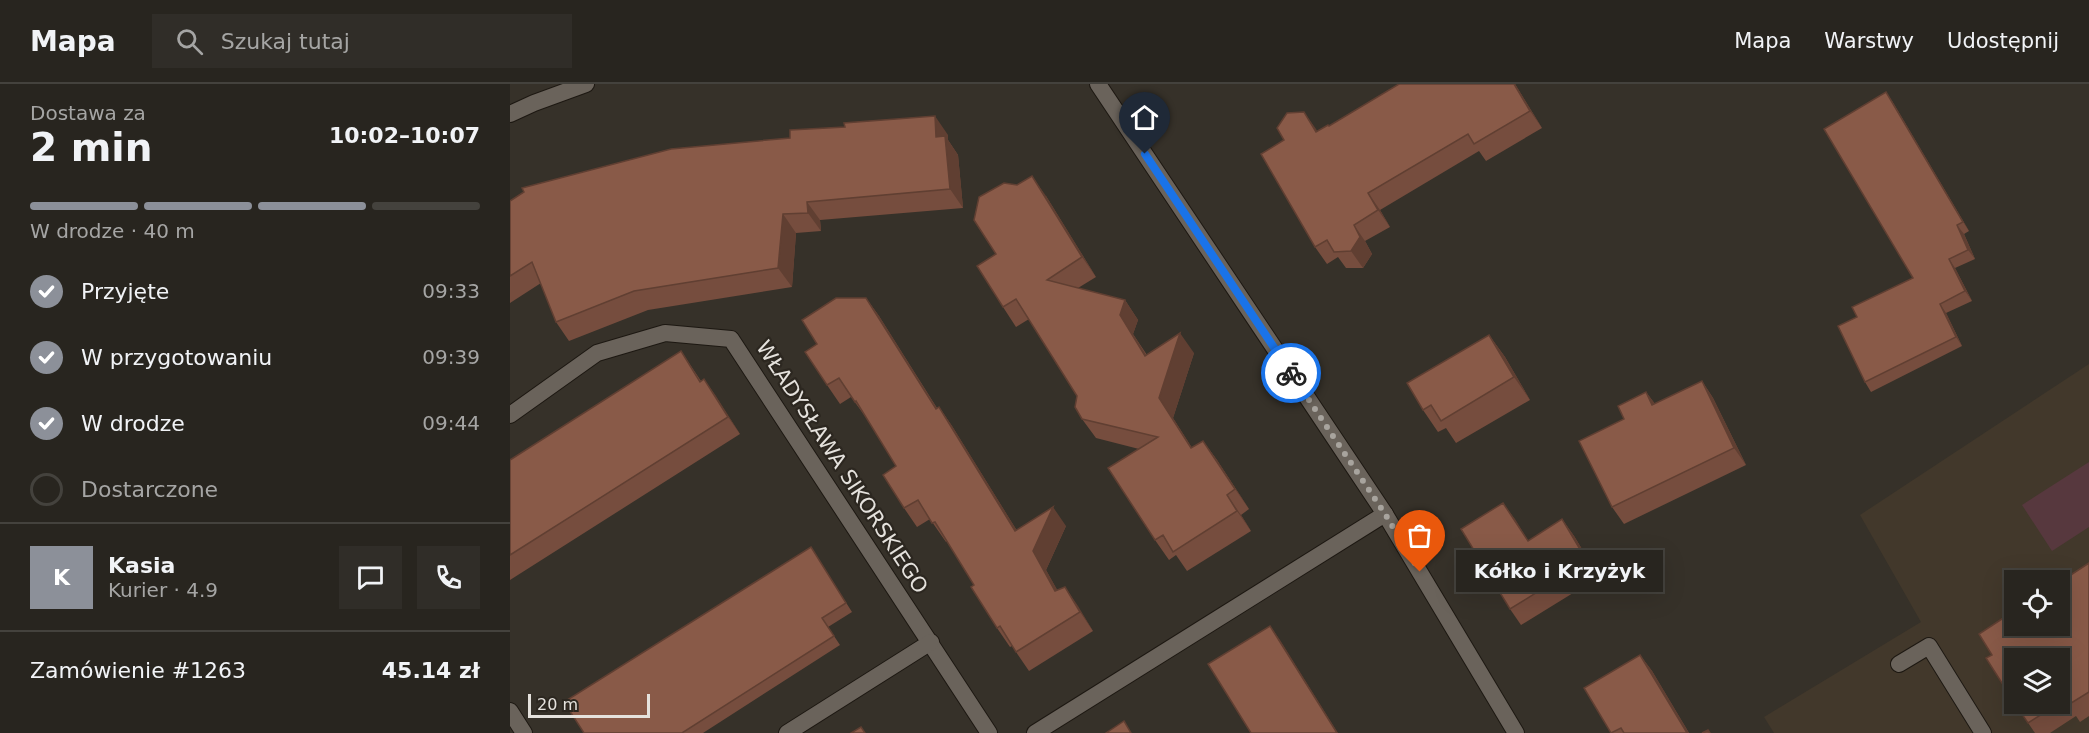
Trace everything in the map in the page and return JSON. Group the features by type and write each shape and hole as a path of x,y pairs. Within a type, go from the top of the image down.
{"street":[{"path":"510,114 586,84"},
{"path":"1098,84 1385,514 1516,733"},
{"name":"WŁADYSŁAWA SIKORSKIEGO","path":"510,415 597,353 665,333 731,339 989,733"},
{"path":"1035,733 1385,514"},
{"path":"787,733 931,642"},
{"path":"1899,664 1929,646 1983,733"},
{"path":"510,711 524,733"}],"shaded area":[{"path":"2089,364 2089,733 1774,733 1764,717 1921,622 1860,515"},
{"path":"2089,462 2089,527 2052,551 2022,505"}],"building":[{"path":"1399,84 1514,84 1530,111 1474,144 1468,134 1368,193 1378,210 1354,225 1360,237 1351,251 1334,252 1327,240 1315,247 1261,154 1284,140 1277,128 1287,113 1304,112 1316,132"},
{"path":"1886,92 1963,222 1957,225 1968,250 1949,259 1965,291 1940,304 1956,337 1865,382 1838,326 1857,317 1852,307 1913,278 1824,129"},
{"path":"935,116 936,137 945,136 950,189 807,202 808,213 783,214 778,268 634,291 556,322 532,262 510,276 510,201 524,192 522,188 671,149 790,138 790,130 845,127 844,123"},
{"path":"1032,176 1082,257 1047,280 1125,300 1120,315 1145,356 1180,333 1159,398 1191,448 1203,441 1235,489 1227,495 1237,511 1173,552 1163,535 1155,540 1108,468 1158,437 1082,419 1075,407 1077,396 1016,299 1003,307 977,266 996,254 974,220 979,197 1004,183 1017,185"},
{"path":"836,298 866,298 936,409 939,407 1015,531 1053,507 1033,551 1055,591 1065,587 1080,612 1016,652 1000,626 997,628 971,587 974,585 935,522 932,523 918,500 904,508 883,475 896,466 856,401 839,378 827,385 805,352 817,344 802,320"},
{"path":"1489,335 1514,377 1441,421 1431,405 1423,410 1407,383"},
{"path":"681,351 700,382 704,379 728,417 510,555 510,460"},
{"path":"1702,381 1734,448 1612,507 1579,441 1624,419 1618,406 1646,392 1652,405"},
{"path":"1503,503 1528,541 1562,519 1587,561 1510,609 1461,529"},
{"path":"811,547 846,603 822,618 834,636 682,733 584,733 564,702"},
{"path":"2089,563 2089,692 2070,704 2070,648 2004,648 2004,686 1986,658 1992,655 1979,634 2004,618 2004,636 2070,636 2070,575"},
{"path":"1270,626 1337,733 1251,733 1208,664"},
{"path":"1640,655 1687,733 1624,733 1621,728 1611,733 1584,688"},
{"path":"2022,714 2042,714 2028,723"},
{"path":"1124,721 1131,733 1106,733"},
{"path":"861,727 865,733 851,733"}],"way so far":[{"path":"1291,373 1385,514 1420,572"}],"place":[{"name":"Kółko i Krzyżyk","path":"1420,572"}],"route":[{"path":"1145,154 1291,373"}]}
